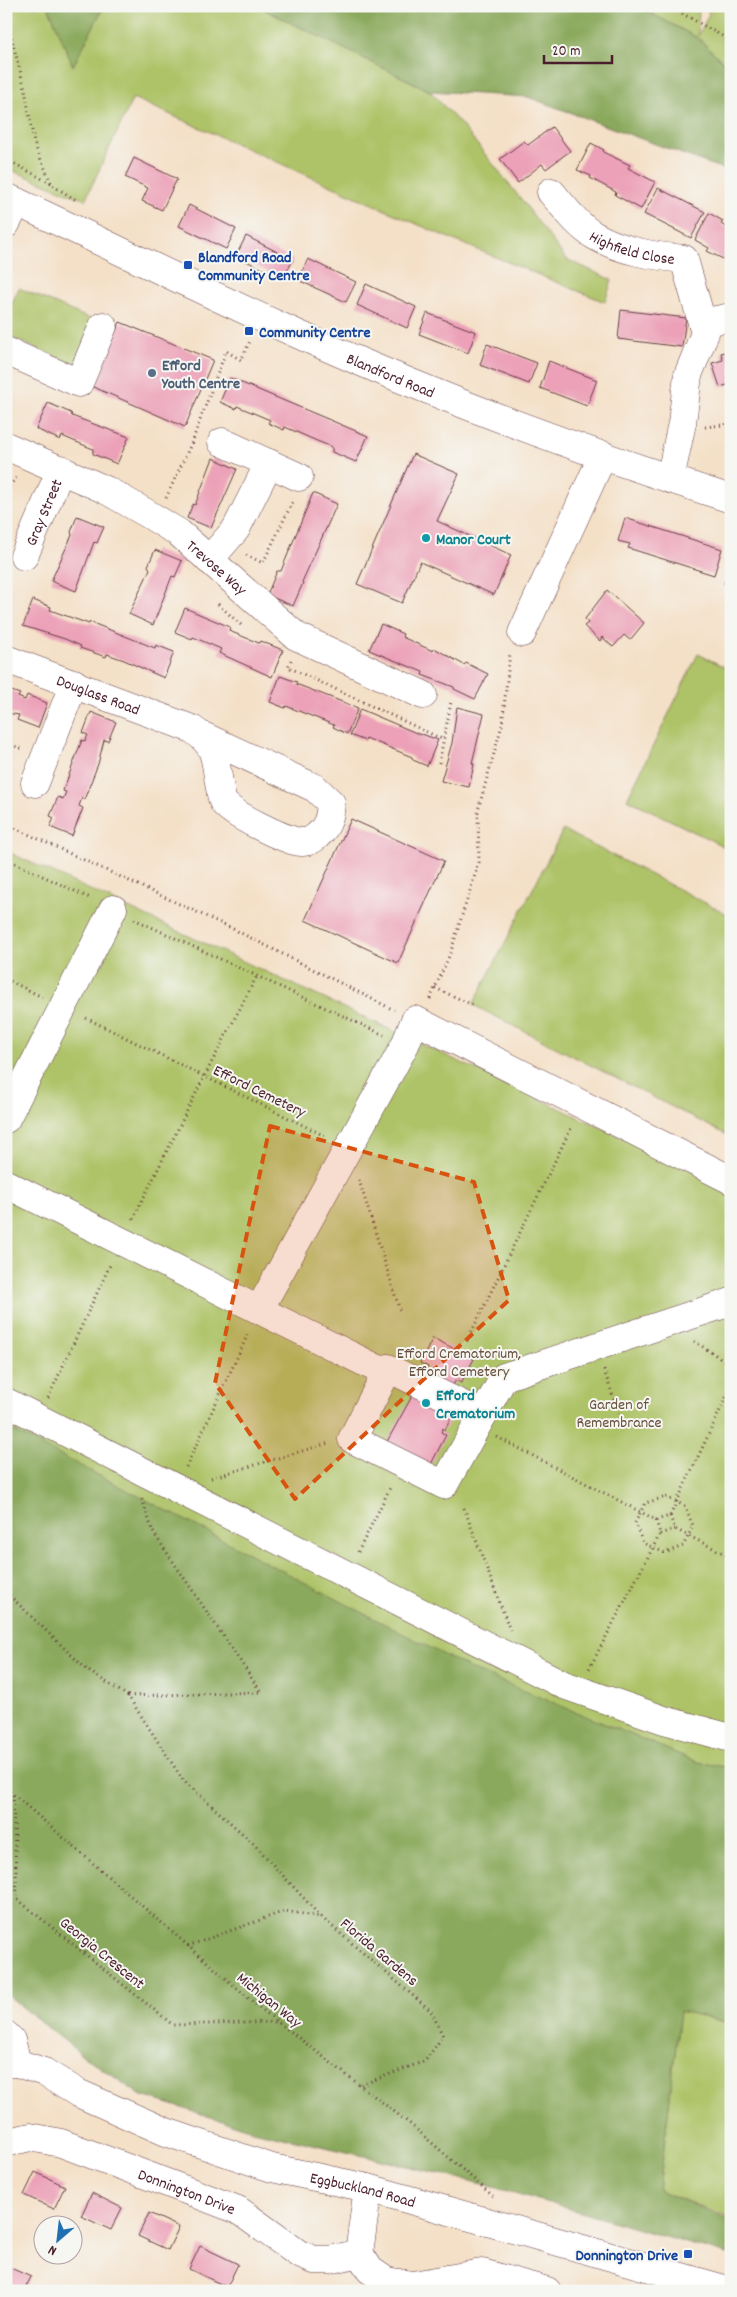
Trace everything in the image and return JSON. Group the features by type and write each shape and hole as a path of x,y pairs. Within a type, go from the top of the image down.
{"street":[{"name":"Highfield Close","path":"552,192 571,215 594,236 647,255 684,259 705,333 688,375 682,424 670,479"},
{"name":"Blandford Road","path":"10,208 165,273 426,389 603,455 731,499"},
{"path":"702,323 731,317"},
{"path":"6,352 80,383 103,326"},
{"path":"222,442 299,477"},
{"name":"Trevose Way","path":"6,446 106,490 178,533 216,553 300,639 423,695"},
{"path":"522,633 603,455"},
{"path":"216,553 236,529 270,463"},
{"name":"Gray Street","path":"24,556 60,469"},
{"name":"Douglass Road","path":"6,659 74,683 198,732 315,788 331,803 330,817 325,830 311,841 296,842 231,810 222,801 217,761 212,748 198,732"},
{"path":"35,782 74,683"},
{"path":"6,1119 113,909"},
{"path":"259,1310 413,1029 731,1180"},
{"path":"6,1172 6,1184 386,1373"},
{"path":"480,1421 388,1368 352,1439 444,1485 480,1421 504,1377 731,1302"},
{"path":"6,1402 564,1685 664,1720 727,1737 731,1736"},
{"path":"6,2035 11,2040 12,2063"},
{"name":"Eggbuckland Road","path":"12,2063 44,2072 78,2093 166,2132 272,2168 368,2188 731,2290"},
{"name":"Donnington Drive","path":"6,2143 30,2137 61,2143 189,2191 238,2210 299,2254 314,2260 330,2260 359,2253"},
{"path":"368,2188 359,2253 370,2270 386,2281 413,2285 482,2273 547,2291"}],"path":[{"path":"669,6 731,41"},
{"path":"6,18 25,89 34,144 52,185"},
{"path":"6,160 52,185 83,205"},
{"path":"156,519 192,442 226,351 241,360 249,343"},
{"path":"216,553 264,563 304,480 299,477"},
{"path":"413,1029 435,988 450,954 479,862 478,810 502,725 510,652 522,633"},
{"path":"300,639 288,667 442,739"},
{"path":"439,763 442,739 452,702"},
{"path":"6,824 229,927 413,1029"},
{"path":"6,859 257,976 413,1029"},
{"path":"38,1418 122,1241 257,976"},
{"name":"Efford Cemetery","path":"6,980 349,1148"},
{"path":"435,988 473,1006"},
{"path":"467,1341 574,1123"},
{"path":"349,1148 400,1311"},
{"path":"176,1488 259,1310"},
{"path":"665,1324 731,1365"},
{"path":"596,1346 619,1414"},
{"path":"731,1387 670,1516 675,1529 731,1557"},
{"path":"480,1421 640,1512 656,1520 670,1516"},
{"path":"176,1488 338,1440"},
{"path":"128,1696 261,1692 153,1532 130,1465"},
{"path":"347,1574 393,1481"},
{"path":"666,1497 685,1506 692,1526 683,1546 665,1553 643,1543 635,1523 640,1512 644,1503 666,1497"},
{"path":"464,1508 514,1639"},
{"path":"578,1690 660,1534 656,1520"},
{"path":"660,1534 675,1529"},
{"path":"6,1592 87,1670 128,1696 183,1780 254,1844 321,1917"},
{"name":"Michigan Way","path":"6,1788 278,2022 409,2123 494,2197"},
{"name":"Georgia Crescent","path":"14,1794 17,1899 173,2025 278,2022"},
{"name":"Florida Gardens","path":"188,1946 286,1911 321,1917 431,2011 443,2036 425,2061 360,2086"}],"highlighted area":[{"path":"270,1126 474,1182 509,1300 295,1499 215,1383"}],"green space":[{"path":"6,6 48,6 73,66 104,6 257,6 430,91 464,128 566,259 612,280 605,302 444,236 133,98 85,200 6,168"},
{"path":"48,6 104,6 73,66"},
{"path":"257,6 637,6 698,38 731,69 731,172 528,97 430,91"},
{"path":"637,6 699,6 698,36 709,14 706,6 731,6 731,69 698,38"},
{"path":"19,288 95,321 75,365 6,335 6,316"},
{"path":"698,654 731,670 731,850 627,799"},
{"path":"563,830 731,916 731,1137 473,1005"},
{"name":"Efford Crematorium, Efford Cemetery","path":"6,851 731,1188 731,1768 696,1763 520,1697 6,1434"},
{"path":"6,1427 471,1669 698,1762 731,1768 731,2023 680,2011 659,2190 731,2221 731,2256 487,2185 249,2129 140,2095 81,2054 6,1994"},
{"path":"680,2011 731,2023 731,2219 659,2190"}],"building":[{"path":"552,127 570,151 546,169 542,164 518,183 500,159 524,141 528,145"},
{"path":"591,143 604,150 603,152 630,165 628,168 655,182 641,209 615,195 616,192 590,178 591,176 577,170"},
{"path":"134,158 177,179 162,210 142,201 148,188 125,177"},
{"path":"658,188 705,212 691,238 644,214"},
{"path":"189,205 236,229 226,249 179,226"},
{"path":"709,213 723,221 721,224 731,230 731,263 707,251 709,248 695,240"},
{"path":"246,236 293,260 283,279 236,256"},
{"path":"308,259 356,282 346,302 298,280"},
{"path":"366,284 416,307 407,328 357,305"},
{"path":"621,310 686,318 682,347 618,339"},
{"path":"427,313 476,332 468,353 419,334"},
{"name":"Efford Youth Centre","path":"120,322 213,360 185,427 91,386"},
{"path":"731,341 731,384 720,387 712,363 723,360 721,353 730,350 727,342"},
{"path":"487,344 537,363 529,384 480,365"},
{"path":"549,361 597,380 587,406 540,388"},
{"path":"230,378 368,436 356,462 332,452 332,447 285,427 284,430 268,423 270,420 237,406 236,409 220,402"},
{"path":"48,403 71,413 72,416 129,437 117,464 93,454 93,449 62,436 60,440 36,429"},
{"name":"Manor Court","path":"413,454 459,474 437,521 511,555 494,595 420,562 402,603 357,584"},
{"path":"213,458 237,469 211,528 187,518 193,504 195,505"},
{"path":"313,493 337,504 293,606 267,595 277,571 281,571"},
{"path":"77,516 104,527 97,543 94,542 76,591 51,581 72,535 71,532"},
{"path":"625,518 722,549 714,575 628,548 630,544 618,541"},
{"path":"155,550 182,561 175,577 172,576 153,625 129,614 150,569 148,566"},
{"path":"731,563 731,586 724,584"},
{"path":"607,590 644,623 630,640 624,635 613,647 602,637 600,641 584,626 588,623 585,619"},
{"path":"33,600 51,607 50,610 89,624 90,622 155,648 156,645 174,652 164,678 124,660 107,654 106,657 80,648 81,646 65,639 23,626"},
{"path":"185,608 230,627 229,631 283,650 272,677 219,653 221,649 193,637 192,639 175,632"},
{"path":"381,624 403,634 402,637 433,651 434,648 464,665 466,663 488,674 475,699 454,689 454,687 422,675 423,672 369,650"},
{"path":"280,676 358,708 347,734 333,727 334,725 286,706 285,708 270,702"},
{"path":"6,689 20,694 18,697 25,700 27,695 47,703 38,728 17,720 19,715 6,713"},
{"path":"457,707 484,714 472,763 474,764 469,787 441,781 452,743"},
{"path":"360,709 421,735 438,740 427,766 413,760 412,757 366,738 365,741 350,735"},
{"path":"91,712 116,722 108,741 104,740 98,764 84,800 82,798 79,806 83,808 72,836 50,827 54,818 50,816 58,797 63,799 66,792 63,791 82,740 85,741 88,735 83,733"},
{"path":"351,819 444,861 398,963 305,920"},
{"name":"Efford Crematorium","path":"433,1338 474,1359 461,1383 456,1380 448,1394 456,1408 445,1430 443,1428 441,1432 446,1435 428,1470 384,1447 428,1367 420,1363"},
{"path":"35,2172 65,2186 54,2209 24,2195"},
{"path":"92,2193 122,2208 111,2230 82,2216"},
{"path":"149,2213 179,2227 168,2250 138,2236"},
{"path":"200,2246 238,2264 227,2287 189,2269"},
{"path":"6,2266 31,2277 24,2291 6,2291"}],"place":[{"name":"Blandford Road Community Centre","path":"188,265"},
{"name":"Community Centre","path":"249,331"},
{"name":"Efford Youth Centre","path":"152,373"},
{"name":"Manor Court","path":"426,538"},
{"name":"Efford Crematorium","path":"426,1403"},
{"name":"Donnington Drive","path":"688,2254"}],"park label":[{"name":"Garden of Remembrance","path":"619,1412"}]}
